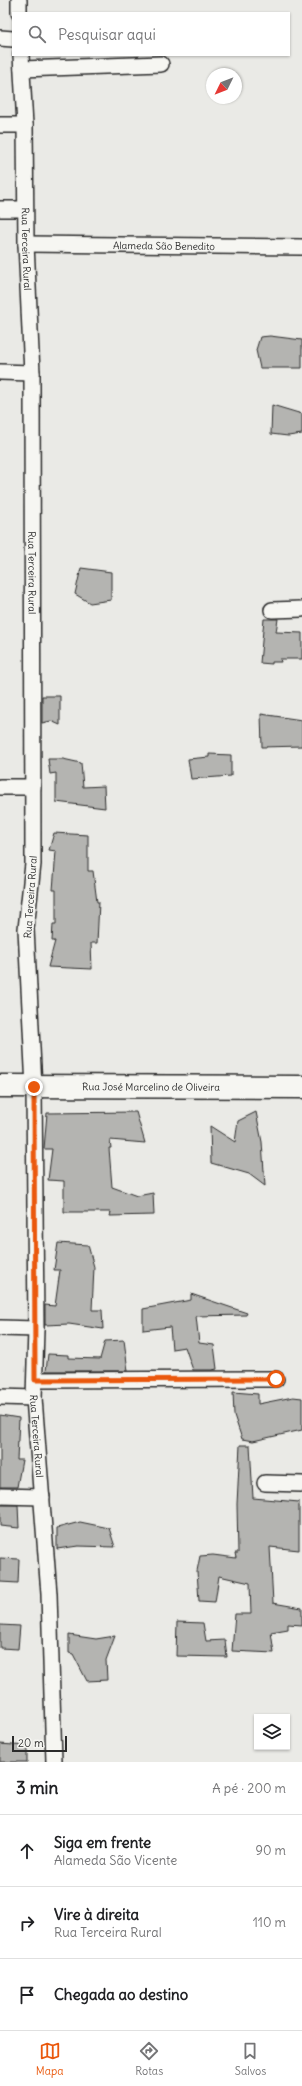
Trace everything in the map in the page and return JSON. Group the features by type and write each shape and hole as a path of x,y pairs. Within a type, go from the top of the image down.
{"street":[{"path":"19,0 19,12"},
{"path":"0,38 12,39"},
{"path":"22,62 161,64"},
{"name":"Rua Terceira Rural","path":"22,62 25,124 26,244 32,373 33,864 26,929 34,1087 36,1329 34,1398 50,1602 54,1762"},
{"path":"0,125 25,124"},
{"path":"0,210 25,209"},
{"name":"Alameda São Benedito","path":"26,244 302,247"},
{"path":"0,372 32,373"},
{"path":"272,610 302,609"},
{"path":"0,787 33,787"},
{"name":"Rua José Marcelino de Oliveira","path":"0,1086 302,1088"},
{"path":"0,1328 36,1329"},
{"path":"35,1380 276,1379"},
{"path":"0,1397 34,1398"},
{"path":"265,1483 302,1484"},
{"path":"0,1496 42,1497"}],"building":[{"path":"270,336 302,340 302,368 260,368 256,350 260,337"},
{"path":"272,405 302,414 302,434 288,436 271,434"},
{"path":"81,568 111,572 111,600 90,603 75,594"},
{"path":"264,619 278,619 276,632 302,633 302,659 280,659 281,662 272,662 272,664 260,663"},
{"path":"42,696 60,696 60,725 51,721 42,723"},
{"path":"261,714 302,720 302,746 262,747"},
{"path":"209,754 231,755 231,776 191,779 188,759 209,757"},
{"path":"48,759 63,759 81,763 83,787 104,786 105,808 56,802 56,773 50,774"},
{"path":"54,833 88,835 88,871 93,871 97,902 99,902 97,943 91,943 92,969 48,967 55,941 52,941 53,924 56,924 56,890 53,890 56,851 49,850"},
{"path":"136,1112 145,1143 110,1140 111,1148 109,1148 112,1187 137,1196 153,1193 154,1215 110,1216 111,1212 64,1212 64,1181 48,1180 52,1149 44,1149 47,1113"},
{"path":"256,1112 262,1142 265,1186 249,1174 211,1163 210,1126 235,1142 238,1121"},
{"path":"58,1243 88,1245 94,1267 92,1310 102,1310 103,1329 69,1324 45,1325 45,1305 55,1306 60,1270 54,1270"},
{"path":"191,1294 247,1313 246,1315 196,1316 199,1343 214,1345 217,1369 193,1370 185,1347 172,1349 170,1327 143,1330 143,1309 191,1300"},
{"path":"124,1340 128,1371 46,1371 48,1354 68,1355 68,1358 100,1359 105,1341"},
{"path":"233,1392 258,1394 258,1404 293,1397 302,1398 302,1430 253,1441 242,1439 234,1415"},
{"path":"0,1415 19,1418 17,1460 22,1460 17,1487 0,1487"},
{"path":"240,1445 250,1445 253,1498 299,1502 299,1550 270,1547 273,1603 302,1608 302,1625 288,1624 288,1629 271,1632 274,1653 232,1651 235,1614 251,1614 250,1583 219,1576 215,1602 199,1601 197,1571 200,1556 213,1555 236,1558 235,1553 238,1553 237,1504"},
{"path":"0,1505 18,1505 19,1528 0,1526"},
{"path":"80,1522 109,1528 115,1547 78,1546 57,1549 57,1528"},
{"path":"0,1558 19,1559 18,1583 0,1582"},
{"path":"177,1622 203,1623 206,1641 225,1640 227,1657 176,1656"},
{"path":"0,1625 20,1626 18,1649 0,1648"},
{"path":"69,1635 96,1639 115,1636 106,1660 107,1680 87,1681 73,1654 69,1653"},
{"path":"0,1744 27,1746 27,1762 0,1762"}],"route":[{"path":"34,1087 33,1206 36,1329 35,1380 276,1379"}]}
